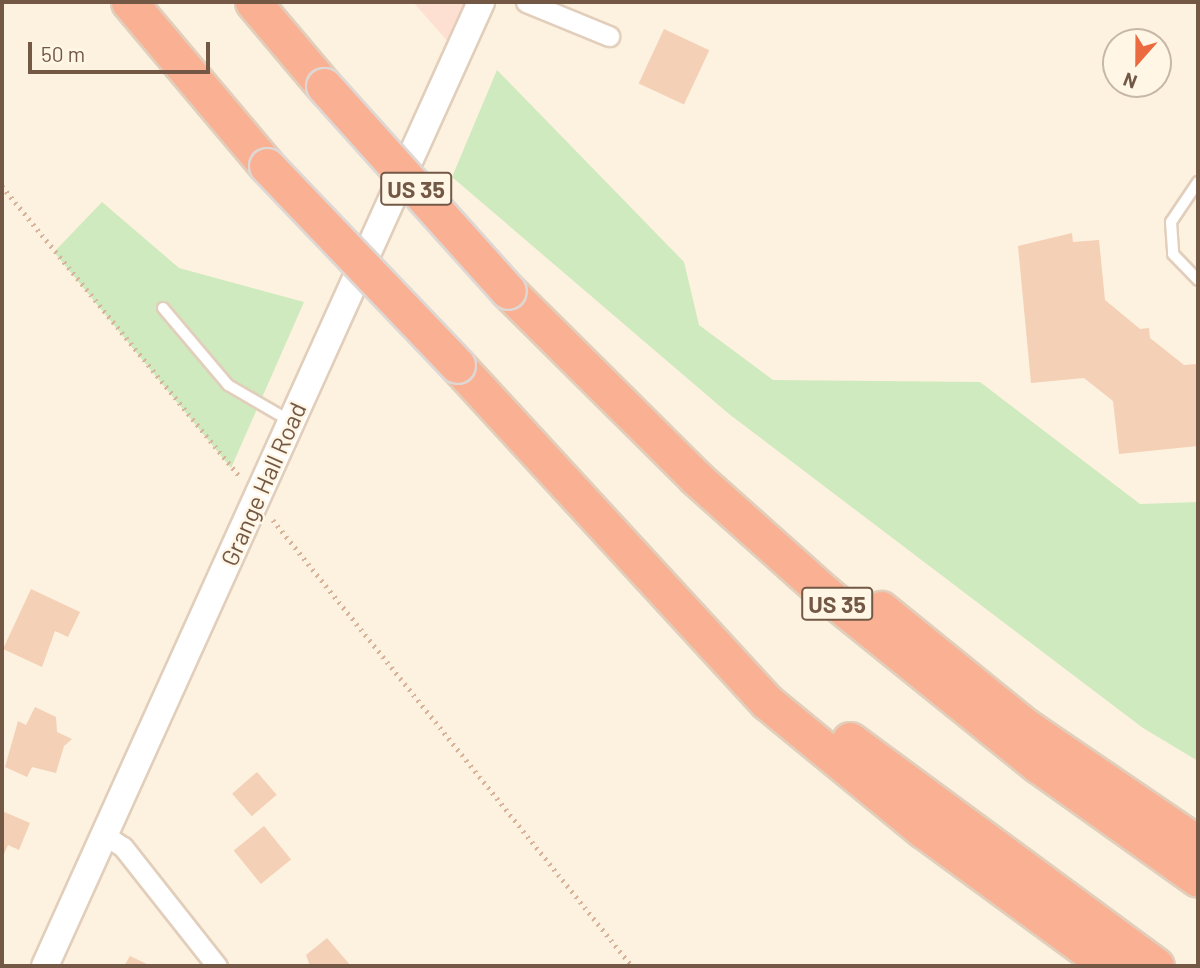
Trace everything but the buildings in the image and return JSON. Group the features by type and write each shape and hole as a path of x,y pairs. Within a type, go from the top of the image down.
{"highway":[{"path":"129,2 267,166 457,365 767,702 923,830 1109,966"},
{"name":"US 35","path":"253,2 324,86 508,291 617,403 931,682 1198,879"},
{"path":"617,403 1026,726 1198,844"},
{"path":"581,500 727,639 831,725 1156,966"}],"main road":[{"name":"Grange Hall Road","path":"45,966 481,2"}],"street":[{"path":"526,2 609,36"},
{"path":"106,836 123,847 218,966"}],"lane":[{"path":"1198,182 1171,222 1173,254 1198,280"},
{"path":"163,308 228,384 290,422"}],"path":[{"path":"2,186 257,498 632,966"}],"shaded area":[{"path":"413,2 481,2 457,52"}],"green space":[{"path":"497,70 684,262 699,325 773,380 980,382 1140,504 1198,502 1198,761 1143,728 729,414 452,177"},
{"path":"102,202 179,268 304,302 231,468 54,252"}]}
